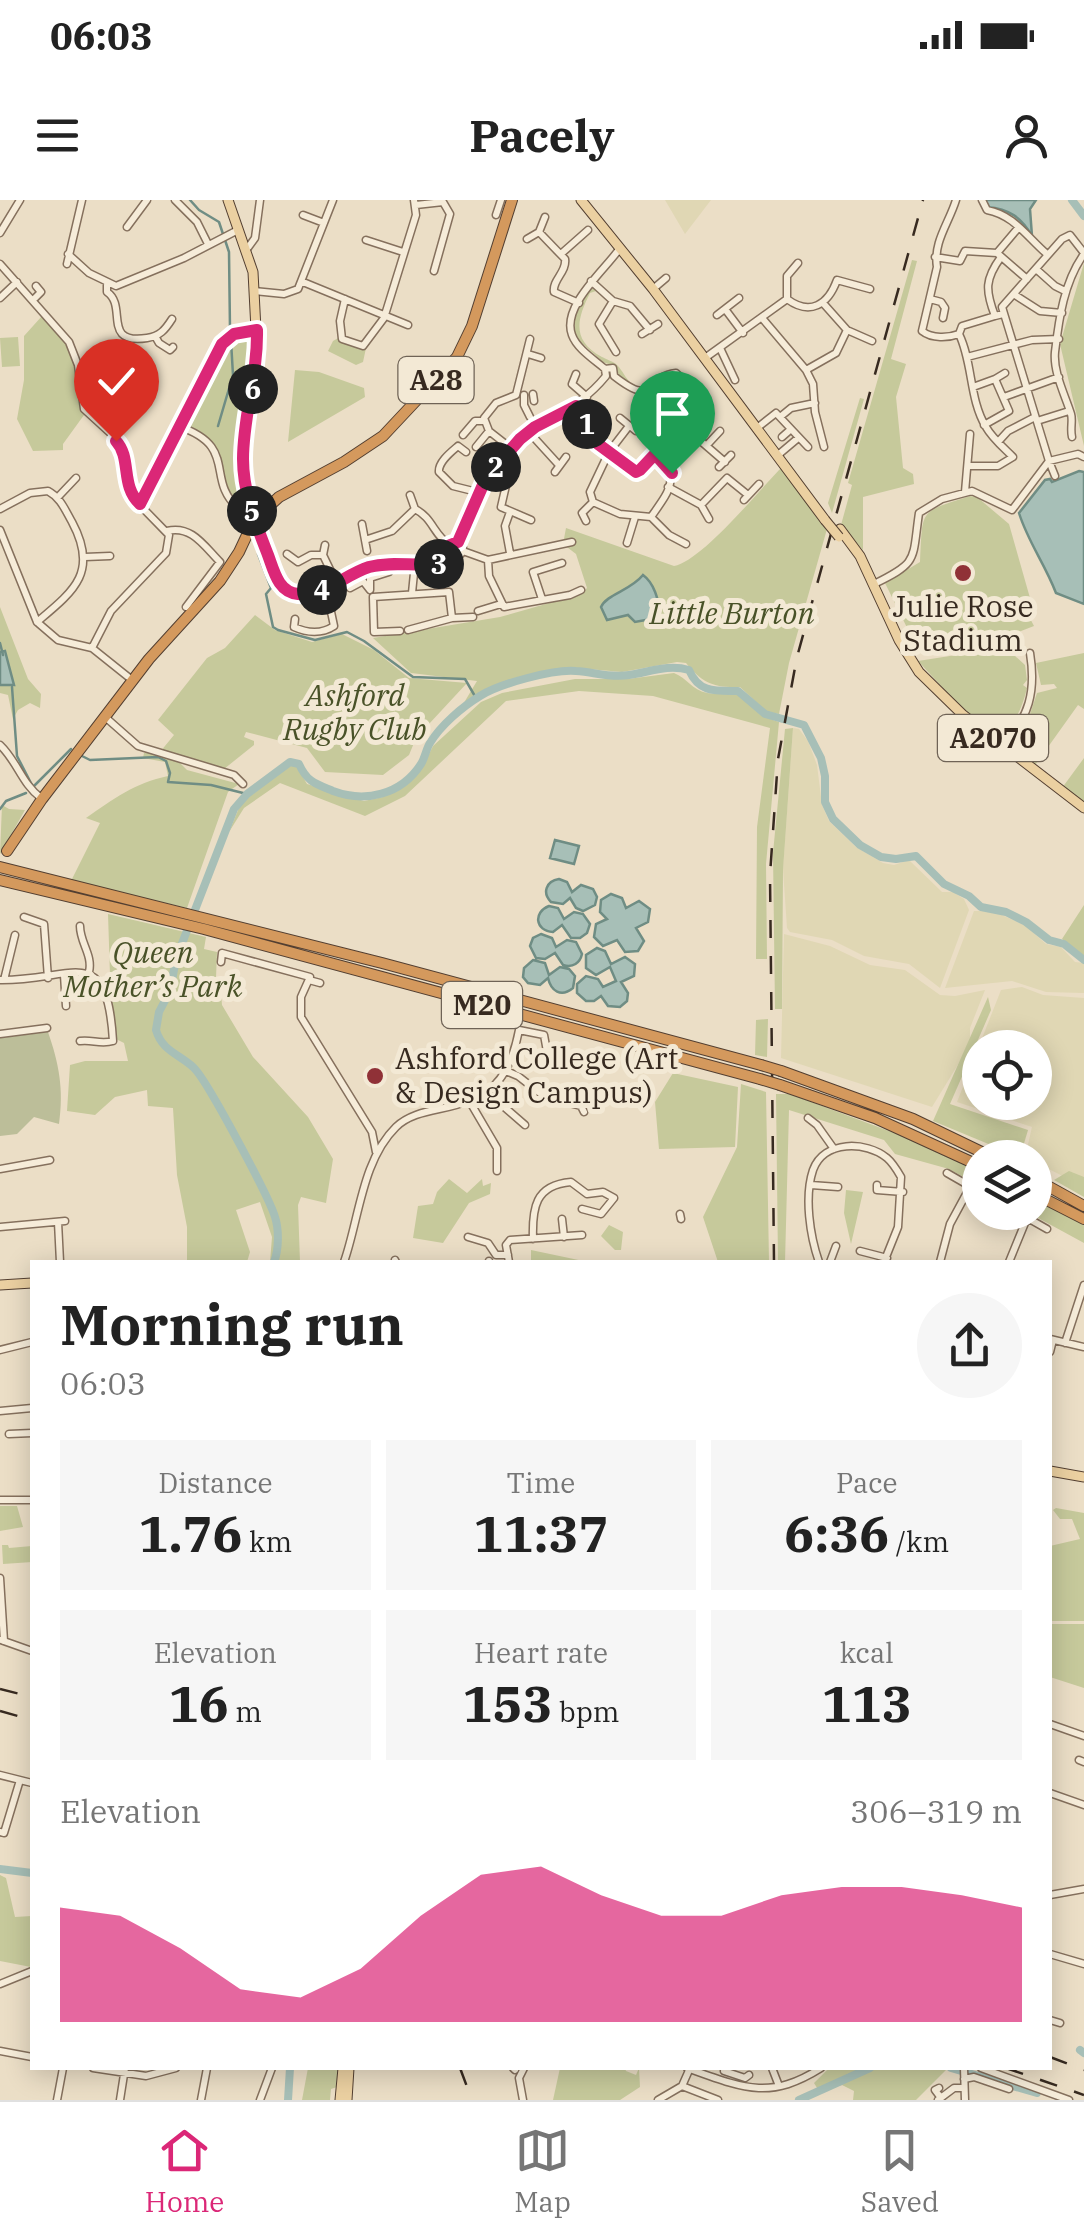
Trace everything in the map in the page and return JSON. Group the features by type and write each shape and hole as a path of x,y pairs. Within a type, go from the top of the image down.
{"highway":[{"name":"A28","path":"2,861 36,794 208,596 254,520 280,497 383,436 457,358 468,336 512,200"},
{"name":"M20","path":"2,861 171,915 781,1071 913,1119 962,1143"},
{"name":"M20","path":"0,880 171,915"},
{"name":"M20","path":"205,924 780,1085 875,1118 962,1158"},
{"path":"1052,1188 1084,1206"},
{"path":"1052,1203 1084,1219"}],"main road":[{"path":"228,200 247,249 254,291 256,366 243,462 254,520"},
{"name":"A2070","path":"581,200 839,533 867,574 919,672 962,714 1084,808"},
{"path":"0,1285 30,1283"},
{"path":"1052,1472 1084,1477"},
{"path":"344,2100 346,2070"}],"street":[{"path":"0,233 20,200"},
{"path":"66,264 82,200"},
{"path":"127,228 146,200"},
{"path":"174,200 197,222 208,244"},
{"path":"247,249 252,247 260,200"},
{"path":"254,291 294,293 302,282 332,200"},
{"path":"496,216 501,200"},
{"path":"956,200 950,219 944,224 922,331 949,338 959,334"},
{"path":"982,200 988,210 1008,216 1047,254"},
{"path":"345,300 340,330 345,342 363,346 384,316 415,203 447,202 449,222 434,271"},
{"path":"302,215 324,223"},
{"path":"527,239 539,232 545,217"},
{"path":"1019,226 999,255 986,284 1015,345 1055,476"},
{"path":"113,288 240,229"},
{"path":"562,253 589,230"},
{"path":"539,232 562,253 565,268 553,289 578,303"},
{"path":"999,315 1047,254 1070,234 1084,253 1066,291 1054,356 1072,416 1072,436"},
{"path":"366,240 403,252"},
{"path":"936,257 960,261 966,251 999,255 1027,279"},
{"path":"576,406 598,444 638,472 681,424 695,397 680,374 670,373 639,392 608,374 573,338 571,322 591,281 624,253"},
{"path":"68,254 113,288 122,334 134,339 155,336 172,319"},
{"path":"787,299 787,276 798,263"},
{"path":"0,264 66,337 73,350 84,409 122,446 128,484 170,540 166,553 112,611 92,648"},
{"path":"1036,269 1066,291"},
{"path":"653,289 666,278"},
{"path":"787,299 804,309 823,303 832,295 838,280 870,289"},
{"path":"591,281 614,301 630,306 646,332 658,324"},
{"path":"0,298 17,282"},
{"path":"302,282 408,325"},
{"path":"34,299 42,292 36,286"},
{"path":"1014,295 1040,311 1062,313"},
{"path":"716,315 739,298"},
{"path":"704,359 787,299"},
{"path":"930,299 941,302 945,308 943,318"},
{"path":"614,301 599,324 616,354"},
{"path":"823,303 846,330 872,341"},
{"path":"725,308 742,332"},
{"path":"969,466 1006,464 1013,457 984,425 959,334 962,326 999,315"},
{"path":"762,318 806,370 815,390 824,448"},
{"path":"140,504 178,426 231,335 257,330"},
{"path":"806,370 836,353 846,330"},
{"path":"155,336 165,347 173,347"},
{"path":"967,357 1032,340 1059,339"},
{"path":"529,396 520,371 530,340"},
{"path":"720,348 735,380"},
{"path":"528,354 542,358"},
{"path":"108,432 116,422 135,372"},
{"path":"973,387 1005,372"},
{"path":"576,374 570,386 587,397"},
{"path":"452,555 454,543 486,478 528,432 576,406 608,374"},
{"path":"1004,397 1060,377"},
{"path":"984,425 1009,411 995,379"},
{"path":"529,396 524,404 530,417"},
{"path":"484,421 496,403 529,396"},
{"path":"780,417 791,408 815,402"},
{"path":"998,442 1008,431 1068,411"},
{"path":"756,428 776,413 808,447"},
{"path":"620,418 633,428 609,452 590,492 593,502 634,517 651,517 676,543 686,544"},
{"path":"463,435 476,421 484,421"},
{"path":"484,421 489,431 512,449"},
{"path":"681,424 725,462"},
{"path":"178,426 196,432 213,446 226,492 239,508"},
{"path":"782,437 790,430"},
{"path":"476,447 489,431"},
{"path":"707,445 720,431"},
{"path":"528,432 556,468 566,457"},
{"path":"965,492 970,434"},
{"path":"778,455 797,439"},
{"path":"466,452 458,446 435,470 453,486 481,494"},
{"path":"651,517 668,486 671,470 655,454"},
{"path":"872,585 908,566 915,552 919,513 942,499 965,492 984,494 1012,510 1049,461 1078,454 1084,457"},
{"path":"58,497 76,478"},
{"path":"701,506 728,478 746,498 759,484"},
{"path":"506,482 502,492 506,494 497,506 531,520"},
{"path":"668,486 701,506 709,519"},
{"path":"0,509 35,491 48,491 58,497 80,537 85,557 78,581 36,622"},
{"path":"411,493 415,510"},
{"path":"586,521 582,513 593,502"},
{"path":"366,540 392,531 415,510"},
{"path":"415,510 428,516 438,536 488,560 572,542"},
{"path":"510,512 505,526 510,553"},
{"path":"632,539 634,517"},
{"path":"254,520 277,579 288,591 304,594 379,564 437,565 452,555 459,556 463,550"},
{"path":"362,524 367,551"},
{"path":"0,530 36,622 58,640 92,648 133,680"},
{"path":"167,531 190,532 223,560 194,590 186,608"},
{"path":"244,542 265,547"},
{"path":"325,545 323,555 337,584"},
{"path":"287,554 298,562 311,555 323,555"},
{"path":"85,557 110,556"},
{"path":"488,560 489,576 501,604"},
{"path":"542,599 533,572 556,562"},
{"path":"412,594 415,563"},
{"path":"389,572 370,578 374,632 404,630 476,614 501,604 511,606 570,596 581,590"},
{"path":"350,588 363,582 371,594"},
{"path":"295,619 294,627 300,630 332,628 333,609 326,588"},
{"path":"371,594 449,592 452,620"},
{"path":"1001,745 1012,735 1030,704 1034,680 1030,653"},
{"path":"104,716 138,746 234,775 243,784"},
{"path":"0,745 36,794"},
{"path":"24,917 44,924 48,978"},
{"path":"80,926 80,940 88,948 91,962 89,972"},
{"path":"15,935 4,955 2,980 89,972"},
{"path":"221,962 222,952 310,977 302,997 301,1017 372,1132 376,1154"},
{"path":"80,1041 116,1043 105,988 89,972"},
{"path":"64,976 66,1006"},
{"path":"308,980 320,983"},
{"path":"0,1034 46,1028"},
{"path":"345,1260 376,1154 396,1127 413,1117 470,1102 486,1092 506,1071 519,1030 544,1035 548,1057 576,1063"},
{"path":"506,1071 545,1097 581,1106 584,1112"},
{"path":"486,1092 524,1125"},
{"path":"470,1102 497,1148 497,1171"},
{"path":"810,1121 834,1150"},
{"path":"372,1132 386,1140"},
{"path":"818,1260 812,1238 811,1184 817,1164 834,1150 860,1146 885,1156 901,1177 898,1226 886,1260 866,1251"},
{"path":"0,1169 50,1160"},
{"path":"947,1173 962,1181"},
{"path":"533,1238 533,1209 544,1190 572,1179 587,1194 601,1188 614,1198 601,1214 582,1209"},
{"path":"811,1184 838,1187"},
{"path":"877,1185 877,1190 902,1192"},
{"path":"941,1260 950,1224 962,1201"},
{"path":"562,1218 564,1237"},
{"path":"0,1226 61,1221 60,1260"},
{"path":"1010,1260 1023,1230"},
{"path":"468,1238 479,1236 496,1255 508,1258 508,1241 582,1235"},
{"path":"831,1260 837,1250"},
{"path":"1064,1343 1084,1285"},
{"path":"1052,1340 1084,1347"},
{"path":"0,1350 30,1342"},
{"path":"0,1411 30,1408"},
{"path":"9,1434 30,1434"},
{"path":"0,1500 30,1500"},
{"path":"0,1578 2,1640 30,1651"},
{"path":"1052,1725 1084,1736"},
{"path":"0,1775 30,1782"},
{"path":"2,1829 20,1780"},
{"path":"1052,1794 1084,1805"},
{"path":"1052,1895 1084,1888"},
{"path":"1052,1955 1084,1964"},
{"path":"0,1984 30,1972"},
{"path":"1052,2021 1060,2023"},
{"path":"0,2051 30,2056"},
{"path":"57,2100 63,2070"},
{"path":"120,2100 125,2070 146,2076 168,2070"},
{"path":"201,2100 206,2070"},
{"path":"260,2100 271,2070"},
{"path":"523,2070 519,2078 523,2100"},
{"path":"658,2100 682,2086 688,2070"},
{"path":"694,2070 772,2096 795,2090 818,2070"},
{"path":"773,2070 779,2086"},
{"path":"985,2070 1069,2100"},
{"path":"724,2071 735,2071 745,2078 749,2075"},
{"path":"964,2077 965,2100"},
{"path":"938,2088 935,2090 939,2099 964,2077 974,2077 1010,2088"},
{"path":"682,2086 718,2100"}],"shaded area":[{"path":"665,200 711,200 685,234"},
{"path":"793,728 799,729 808,741 829,821 856,847 883,863 894,865 909,860 942,892 953,892 964,899 969,910 940,988 909,964 864,956 832,940 790,932 787,928 783,869"},
{"path":"974,911 993,911 1026,926 1046,944 1061,947 1075,962 1084,963 1084,993 1046,992 1012,981 945,988"},
{"path":"784,934 830,946 870,965 905,970 940,995 985,990 970,1030 962,1030 962,1058 932,1107 781,1058"},
{"path":"1022,987 1043,995 1084,998 1084,1187 1052,1171 1052,1140 1029,1140 1032,1127 1011,1120 1052,1120 1052,1030 985,1030 1001,990"}],"green space":[{"path":"912,260 917,261 891,359 906,364 896,397 903,468 913,474 914,484 863,497 863,550 841,525 852,485 848,483"},
{"path":"1084,263 1084,446 1060,344"},
{"path":"589,290 599,290 590,293 582,312 581,336 592,350 616,364 631,387 614,366 603,362 575,337 574,318"},
{"path":"42,316 70,349 84,415 63,444 63,450 33,451 17,419 24,380 24,336"},
{"path":"248,333 254,335 241,448 247,515 230,495 216,447 183,422 216,356"},
{"path":"18,337 20,366 2,367 0,338"},
{"path":"340,337 346,344 366,348 363,362 356,365 328,351"},
{"path":"295,370 319,372 364,388 365,397 288,442"},
{"path":"860,398 864,399 832,513 828,503"},
{"name":"Little Burton","path":"783,466 827,529 789,663 779,714 767,712 740,687 709,683 686,663 677,662 622,672 577,668 502,683 478,695 459,711 477,681 411,673 373,638 500,617 581,594 587,588 576,554 563,544 566,528 674,566 686,561 714,538"},
{"name":"Julie Rose Stadium","path":"970,496 977,497 1009,524 1032,605 1025,609 1034,626 977,644 918,650 885,583 920,562 927,515"},
{"path":"0,607 28,679 41,694 40,708 30,703 18,710 13,719 8,695 0,693"},
{"name":"Ashford Rugby Club","path":"255,615 275,630 312,642 342,634 374,650 409,678 467,683 416,738 409,755 383,775 325,772 307,748 246,732 244,737 254,741 254,745 224,769 160,752 174,735 158,720 207,658 225,648"},
{"path":"988,650 1014,655 1025,665 1027,680 1023,685 1027,688 1023,702 1000,735 964,711 918,661"},
{"path":"1084,653 1084,709 1078,705 1033,768 1012,742 1028,720 1037,693 1057,688 1054,684 1041,685 1036,663"},
{"path":"674,673 702,691 740,695 766,717 779,722 766,864 767,959 756,959 757,827 770,728 653,696 579,691 506,701 405,796 365,816 280,783 244,808 229,832 241,803 290,765 297,767 307,784 364,801 383,797 422,768 433,746 481,702 502,693 575,679 628,679"},
{"path":"793,728 783,870 782,1009 775,1009 773,853 785,729"},
{"path":"144,753 179,762 187,770 239,784 228,792 187,908 71,881 100,823 86,818 135,787 168,776 165,762 143,758"},
{"path":"1084,758 1084,802 1062,788"},
{"path":"2,805 25,810 0,854"},
{"path":"1084,905 1084,956 1062,939"},
{"name":"Queen Mother’s Park","path":"108,914 206,937 204,949 217,952 216,978 220,982 222,1005 253,1057 308,1117 333,1159 326,1203 301,1197 298,1205 300,1260 270,1260 272,1237 260,1202 236,1210 250,1252 248,1260 187,1260 187,1227 177,1175 173,1108 148,1106 147,1090 115,1097 95,1115 67,1111 70,1065 128,1061 124,1043 116,1039 110,992 104,979 110,975"},
{"path":"988,997 991,1010 982,1030 973,1030"},
{"path":"768,1019 767,1057 755,1055 756,1020"},
{"path":"48,1032 60,1077 59,1124 34,1117 17,1134 0,1136 0,1038"},
{"path":"962,1056 962,1076 950,1104 962,1108 962,1120 998,1120 1028,1130 1025,1140 979,1140 933,1121"},
{"path":"673,1073 738,1087 735,1147 659,1149 655,1102"},
{"path":"741,1084 766,1092 769,1260 717,1260 703,1217 737,1147"},
{"path":"776,1094 790,1094 962,1163 962,1176 895,1154 884,1140 789,1110 785,1260 778,1260"},
{"path":"1069,1171 1084,1177 1084,1197 1054,1180"},
{"path":"449,1179 467,1193 482,1179 483,1186 491,1183 490,1194 469,1203 443,1243 413,1238 418,1206 433,1204 437,1192"},
{"path":"846,1190 863,1192 851,1244 844,1213"},
{"path":"1052,1207 1084,1224 1084,1243 1052,1226"},
{"path":"609,1225 623,1232 621,1250 615,1250 601,1236"},
{"path":"531,1250 578,1260 531,1260"},
{"path":"0,1506 17,1506 23,1527 0,1531"},
{"path":"1053,1510 1084,1513 1084,1621 1052,1621 1052,1546 1080,1539 1072,1519 1060,1519"},
{"path":"2,1545 30,1546 30,1562 3,1564"},
{"path":"1052,1624 1084,1624 1084,1688 1052,1678"},
{"path":"0,1875 6,1878 15,1917 30,1916 30,1967 0,1961"},
{"path":"308,2070 338,2070 337,2087 331,2089 330,2100 302,2100"},
{"path":"560,2070 626,2070 636,2075 639,2070 640,2087 620,2100 553,2100"},
{"path":"827,2070 946,2070 916,2100 853,2100 854,2091 842,2085 819,2091 814,2083"}],"water":[{"path":"985,200 1036,200 1030,209 1032,236 1019,219 987,207"},
{"path":"1084,472 1084,604 1056,593 1019,513 1045,480 1052,482"},
{"path":"643,575 655,592 659,612 651,619 635,622 628,615 607,620 601,607 604,603"},
{"path":"5,651 14,685 0,685 0,652"},
{"path":"555,840 579,846 574,864 550,858"},
{"path":"559,879 567,882 572,892 581,885 593,889 595,905 583,911 570,898 563,904 551,902 547,888"},
{"path":"611,894 622,898 626,908 639,901 650,909 648,922 636,928 644,941 638,951 625,952 617,940 603,946 594,937 596,924 607,919 600,912 601,900"},
{"path":"549,906 558,908 564,919 574,912 583,914 590,924 587,933 571,938 562,925 553,932 547,931 538,917"},
{"path":"541,934 552,938 556,947 567,940 576,942 582,954 580,960 567,966 555,953 545,959 536,958 530,946 533,938"},
{"path":"597,948 605,951 611,964 625,957 635,964 634,976 621,982 628,993 627,1001 620,1007 608,1006 601,996 586,1001 577,993 577,984 586,976 598,979 603,987 616,981 610,967 596,975 586,968 586,955"},
{"path":"533,960 545,963 549,975 560,967 569,969 575,976 573,988 557,992 548,978 540,985 528,983 523,977 524,968"}],"waterway":[{"path":"190,200 219,222 229,252 230,329"},
{"path":"1072,200 1084,216"},
{"path":"218,426 233,375 231,341"},
{"path":"258,554 271,588 266,594 273,627 315,640 347,632 413,677 465,679 476,698"},
{"path":"0,643 3,655"},
{"path":"274,1260 276,1222 250,1164 200,1076 167,1048 156,1030 176,959 234,809 247,794 290,762 299,764 313,782 333,791 357,796 382,794 413,775 435,736 452,717 500,687 566,671 621,676 681,668 689,670 703,687 738,691 765,714 804,725 821,758 825,802 833,819 860,845 881,857 916,856 944,884 969,896 981,907 1006,912 1026,922 1084,960"},
{"path":"12,687 17,756 33,787 71,749"},
{"path":"82,756 90,760 158,757 166,761 168,782 211,785 247,794"},
{"path":"0,809 6,801 26,793"},
{"path":"0,1869 30,1873"},
{"path":"1080,2050 1084,2053"},
{"path":"288,2100 290,2070"},
{"path":"799,2100 866,2070"},
{"path":"958,2070 1037,2093"}],"railway":[{"path":"774,1260 770,875 778,759 797,657 923,200"},
{"path":"0,1689 30,1696"},
{"path":"0,1711 30,1719"},
{"path":"1052,2058 1084,2070"},
{"path":"461,2070 472,2100"},
{"path":"1012,2070 1084,2095"}],"place":[{"name":"Julie Rose Stadium","path":"963,573"},
{"name":"Ashford College (Art & Design Campus)","path":"375,1076"}],"route":[{"path":"116,441 123,450 129,488 140,504 222,344 234,334 257,330 244,471 254,520 275,574 281,586 296,594 326,588 379,564 406,562 428,566 450,559 450,545 458,542 486,478 528,432 576,406 598,444 636,472 655,454 672,473"}]}
